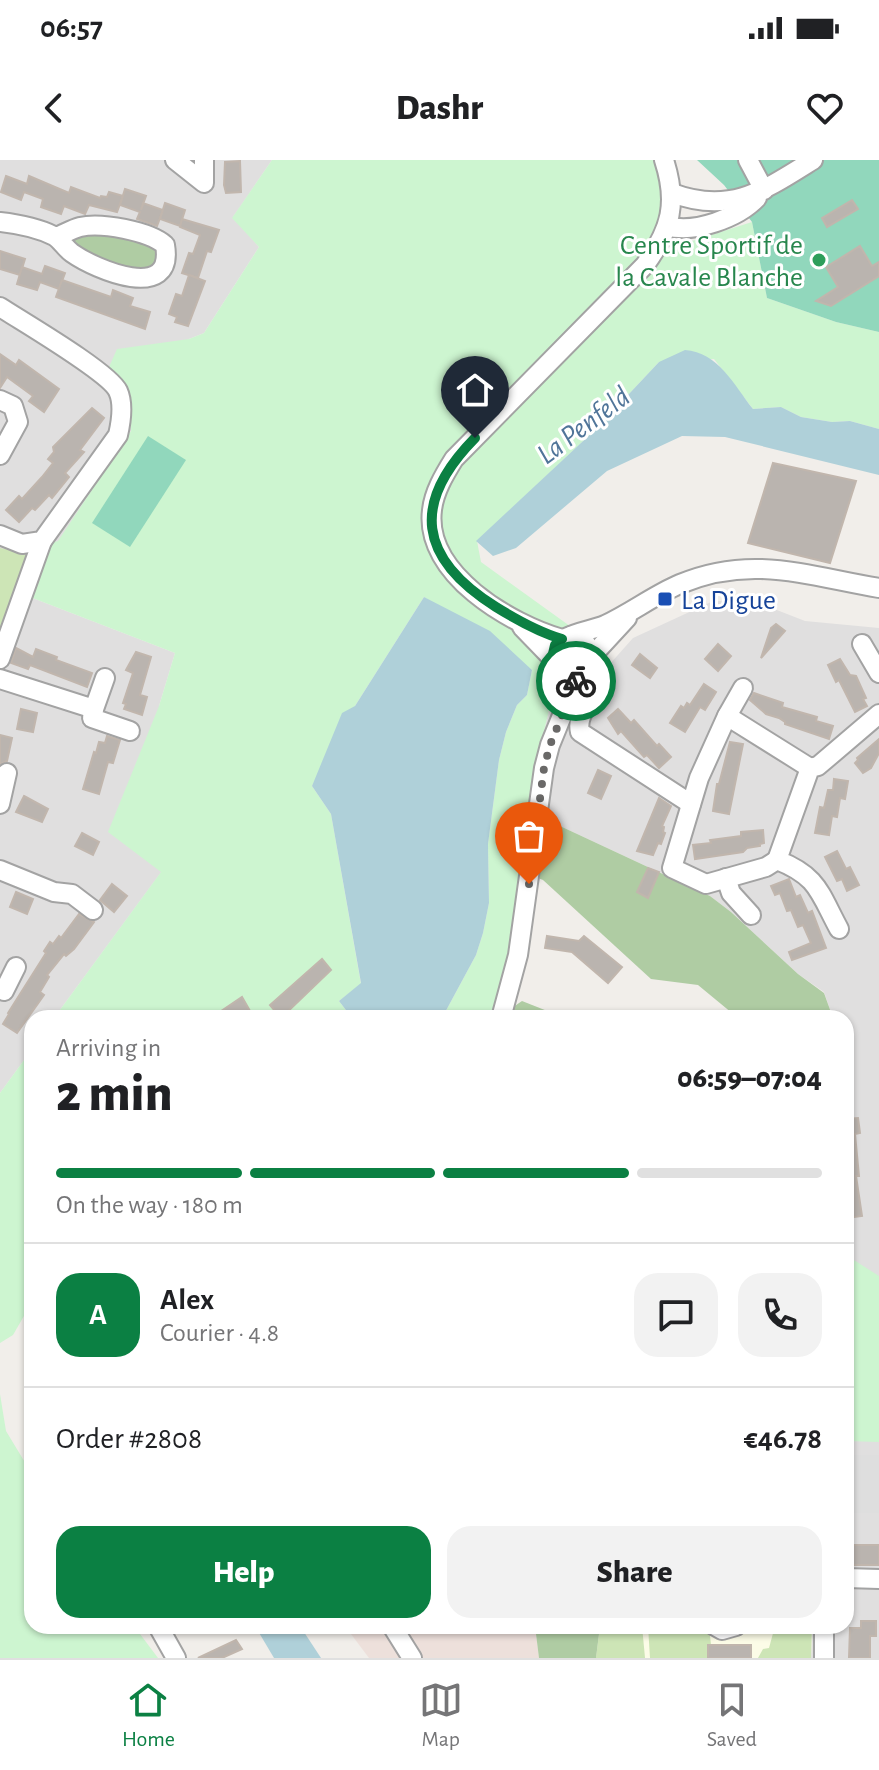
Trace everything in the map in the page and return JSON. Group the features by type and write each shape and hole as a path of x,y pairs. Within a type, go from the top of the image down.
{"street":[{"path":"175,160 204,183 204,160"},
{"path":"664,160 672,193 663,239 645,265 454,459 438,489 431,518 441,556 456,577 470,589 548,635 584,640 585,666 597,679 597,686 581,715 578,724 580,732 691,804"},
{"path":"748,160 764,190"},
{"path":"672,193 689,199 731,202 764,190 813,160"},
{"path":"667,226 679,230 737,214 764,190"},
{"path":"0,222 56,237 72,253 106,270 144,280 158,275 164,267 165,245 158,239 137,232 81,227 56,237"},
{"path":"0,307 95,369 118,391 122,415 118,435 42,541 0,659"},
{"path":"0,400 13,406 18,422 0,455"},
{"path":"0,535 22,544 42,541"},
{"path":"563,710 555,645 567,637 632,612 712,567 760,568 816,575 879,588"},
{"path":"503,1010 520,943 544,768 563,710 585,666 632,612"},
{"path":"512,616 555,664 569,674 585,666"},
{"path":"862,644 879,673"},
{"path":"105,678 92,718 130,731"},
{"path":"0,679 94,709"},
{"path":"743,688 699,778 672,868 706,884 766,867 777,860 810,768"},
{"path":"727,716 810,768 818,766 879,714"},
{"path":"0,804 7,773"},
{"path":"777,860 798,868 811,878 839,929"},
{"path":"0,870 54,892 72,894 93,910"},
{"path":"726,878 731,893 751,915"},
{"path":"0,988 4,991 16,967"},
{"path":"854,1578 879,1579"},
{"path":"162,1634 176,1658"},
{"path":"397,1634 412,1658"},
{"path":"824,1634 824,1658"}],"shaded area":[{"path":"0,160 272,160 233,217 259,247 204,333 189,339 128,394 131,431 58,542 30,597 175,653 159,706 162,871 60,1010 24,1010 24,1060 0,1093"},
{"path":"746,598 805,621 879,628 879,1658 811,1658 812,1634 854,1634 854,1010 830,1010 824,992 798,974 710,896 530,812 535,767 553,694 601,674 633,638 711,602"},
{"path":"854,1455 879,1455 879,1513 854,1513"},
{"path":"351,1634 536,1634 539,1658 369,1658"},
{"path":"599,1634 812,1634 811,1658 596,1658"}],"green space":[{"path":"272,160 676,160 658,170 660,210 651,249 669,253 692,241 752,222 767,298 836,322 879,332 879,429 850,421 832,422 801,417 781,407 753,409 714,359 659,362 596,429 477,541 481,562 574,629 552,687 553,694 535,768 513,936 494,1010 446,1010 476,955 483,933 489,903 488,844 499,760 517,705 527,695 532,670 424,597 355,706 312,786 331,814 361,984 339,1001 346,1010 60,1010 161,872 108,832 159,706 175,653 30,597 48,544 58,541 131,431 128,395 109,367 117,349 189,339 204,333 259,247 232,218"},
{"name":"Centre Sportif de la Cavale Blanche","path":"697,160 879,160 879,332 836,322 767,298 752,222 724,185"},
{"path":"81,227 165,245 144,280 56,237"},
{"path":"148,436 186,460 130,547 92,523"},
{"path":"0,548 27,553 28,559 0,636"},
{"path":"530,812 710,896 824,993 830,1010 728,1010 698,985 651,979 543,880 522,872"},
{"path":"522,1001 545,1010 509,1010"},
{"path":"24,1060 24,1316 13,1335 0,1343 0,1093"},
{"path":"854,1260 879,1276 879,1442 854,1441"},
{"path":"0,1394 6,1431 24,1461 24,1634 140,1634 158,1658 0,1658"},
{"path":"536,1634 599,1634 596,1658 539,1658"},
{"path":"599,1634 643,1634 645,1658 596,1658"},
{"path":"648,1634 710,1634 708,1658 650,1658"},
{"path":"773,1634 812,1634 811,1658 758,1658 763,1649 769,1648"}],"water":[{"path":"685,350 697,352 716,363 753,409 781,407 801,417 832,422 850,421 879,429 879,475 725,437 682,436 607,471 516,548 493,556 476,541 596,429 659,362"},
{"path":"424,597 490,631 532,670 527,695 517,705 499,760 488,844 489,903 483,933 476,955 446,1010 346,1010 339,1001 361,983 331,814 312,786 342,713 355,706"},
{"path":"260,1634 305,1634 321,1658 274,1658"}],"building":[{"path":"240,161 241,192 226,193 225,162"},
{"path":"6,176 27,184 29,176 69,193 71,187 100,198 107,197 109,192 123,196 117,212 89,205 85,214 64,206 61,214 41,207 43,199 24,192 21,200 1,192"},
{"path":"125,189 146,196 143,203 163,210 157,226 137,219 140,212 120,205"},
{"path":"852,200 858,209 827,227 822,218"},
{"path":"165,203 185,210 180,226 160,219"},
{"path":"182,219 219,230 211,252 207,251 198,278 182,273 200,235 180,227"},
{"path":"860,246 872,266 879,262 879,276 831,306 816,301 838,287 826,267"},
{"path":"0,251 25,259 20,275 0,269"},
{"path":"45,266 65,273 59,289 40,282 37,290 17,284 22,267 42,274"},
{"path":"189,275 205,281 188,326 175,322 177,317 169,314 176,294 182,296"},
{"path":"62,280 111,297 113,290 133,298 130,306 150,312 145,329 56,297"},
{"path":"0,354 16,365 19,360 59,389 44,412 29,401 33,396 7,377 0,388"},
{"path":"92,408 104,418 80,450 84,452 65,473 69,477 52,498 49,495 19,522 6,510 19,496 22,499 42,477 53,463 48,459 54,452 53,447"},
{"path":"773,463 856,481 830,563 748,543"},
{"path":"776,624 785,631 761,658 771,628"},
{"path":"718,644 731,656 718,671 705,659"},
{"path":"16,648 33,657 36,649 92,673 87,687 30,665 28,669 11,663"},
{"path":"136,652 151,657 140,695 147,697 142,715 124,709 126,704 123,703 133,673 126,670"},
{"path":"640,654 657,668 650,678 632,665"},
{"path":"840,659 850,675 856,676 866,698 863,699 867,706 855,712 828,665"},
{"path":"704,684 716,692 705,710 700,707 685,732 670,723 681,706 690,705"},
{"path":"754,693 833,726 829,739 766,714 750,700"},
{"path":"21,709 37,713 33,732 17,729"},
{"path":"618,709 631,723 634,720 671,757 659,768 647,755 644,757 621,731 618,734 608,718"},
{"path":"0,735 12,738 7,761 0,764"},
{"path":"107,736 120,740 113,763 108,762 99,794 83,789 94,752 99,742 105,743"},
{"path":"879,739 879,753 871,768 863,773 855,763 857,758"},
{"path":"730,742 743,744 729,814 713,811 717,784"},
{"path":"598,770 611,776 601,799 588,793"},
{"path":"834,779 848,781 845,799 840,798 837,817 832,816 829,835 815,833 820,807 824,808 828,790 833,790"},
{"path":"24,796 48,809 42,822 16,812"},
{"path":"659,798 671,806 662,826 665,833 661,844 658,843 653,855 637,851"},
{"path":"763,830 764,843 760,846 747,848 743,852 695,859 693,845 741,836 741,832"},
{"path":"82,833 99,842 93,855 75,846"},
{"path":"837,851 859,885 847,891 842,879 837,881 825,857"},
{"path":"648,868 659,872 648,898 637,892"},
{"path":"789,879 796,897 800,895 808,913 812,911 826,948 792,960 789,952 811,943 803,925 798,927 780,893 775,895 771,886"},
{"path":"112,884 127,896 114,912 100,900"},
{"path":"16,892 33,899 27,914 10,907"},
{"path":"79,914 94,922 74,949 66,956 64,954 47,975 49,977 40,992 44,995 33,1010 24,1010 24,1023 17,1033 3,1024 8,1013 50,942 53,944 59,936 61,938"},
{"path":"547,936 579,941 584,936 622,967 608,983 572,952 545,948"},
{"path":"322,959 331,970 289,1010 274,1010 270,1005"},
{"path":"242,997 249,1010 223,1010"},
{"path":"854,1118 858,1118 860,1133 855,1134 859,1176 856,1176 862,1216 854,1217"},
{"path":"854,1545 879,1545 879,1565 854,1565"},
{"path":"861,1621 876,1621 876,1636 870,1636 870,1658 849,1658 850,1634 854,1634 854,1628 861,1628"},
{"path":"236,1640 242,1649 222,1658 198,1658"},
{"path":"708,1645 751,1645 751,1658 708,1658"}],"way so far":[{"path":"529,884 544,768 576,681"}],"place":[{"name":"Centre Sportif de la Cavale Blanche","path":"819,260"},
{"name":"La Digue","path":"665,599"}],"route":[{"path":"475,438 454,459 438,489 431,518 436,544 448,567 470,589 530,626 562,639 553,651 554,664 563,673 579,674 576,681"}],"water label":[{"name":"La Penfeld","path":"583,425"}]}
